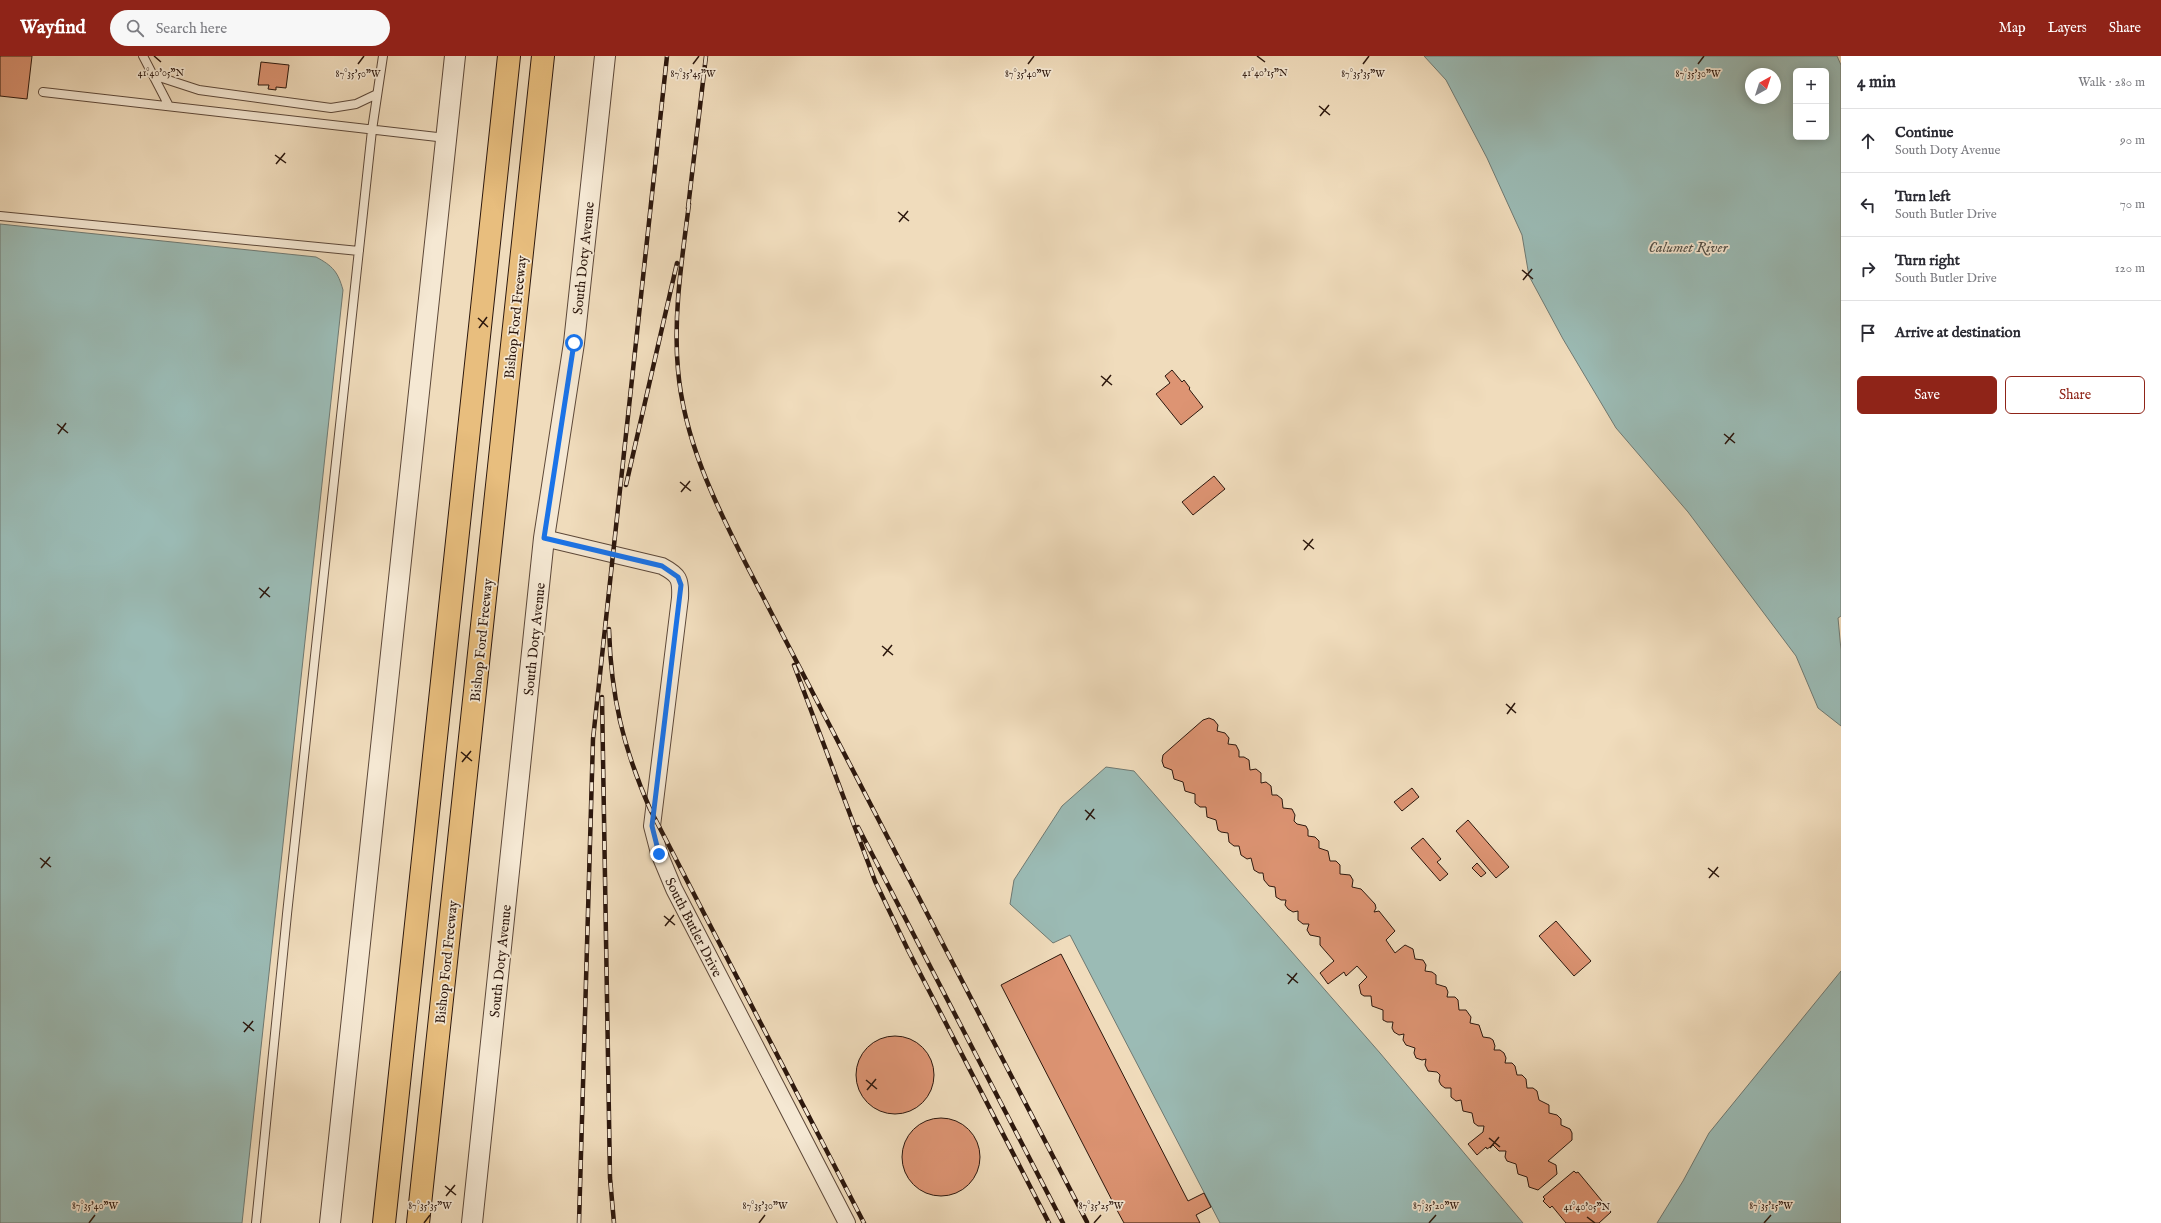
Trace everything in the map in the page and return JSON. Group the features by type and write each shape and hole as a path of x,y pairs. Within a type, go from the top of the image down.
{"highway":[{"path":"384,1223 509,56"},
{"name":"Bishop Ford Freeway","path":"418,1223 543,56"}],"street":[{"path":"330,1223 455,56"},
{"name":"South Doty Avenue","path":"472,1223 544,538 574,343 605,56"},
{"name":"South Butler Drive","path":"544,538 662,566 678,577 681,585 680,598 652,826 659,854 674,889 847,1223"}],"lane":[{"path":"143,56 169,106"},
{"path":"256,1223 287,914 372,130 382,56"},
{"path":"152,75 199,90 331,108 356,104 377,94"},
{"path":"43,92 446,138"},
{"path":"0,216 359,251"}],"water":[{"name":"Calumet River","path":"1424,56 1837,56 1841,65 1841,616 1838,618 1841,650 1841,726 1818,708 1796,656 1688,512 1616,428 1563,339 1529,276 1522,235 1487,158 1446,80"},
{"path":"0,224 316,257 327,263 334,270 343,290 242,1223 0,1223"},
{"path":"1106,767 1134,771 1380,1053 1523,1223 1220,1223 1070,935 1053,943 1010,904 1014,880 1062,806"},
{"path":"1841,971 1841,1223 1657,1223 1683,1181 1709,1133"}],"building":[{"path":"0,56 32,56 27,99 0,96"},
{"path":"261,62 289,65 286,88 276,87 276,90 268,89 269,85 258,85"},
{"path":"1172,370 1182,382 1184,380 1203,407 1181,425 1156,394 1170,383 1165,376"},
{"path":"1214,476 1225,489 1193,515 1182,502"},
{"path":"1209,718 1214,720 1218,725 1217,731 1225,733 1229,738 1228,744 1236,745 1239,751 1239,757 1244,757 1249,760 1250,770 1256,769 1261,773 1261,783 1266,782 1271,786 1272,795 1277,795 1282,799 1283,808 1292,809 1295,815 1294,821 1297,824 1306,826 1308,836 1315,837 1319,841 1319,848 1328,851 1330,861 1336,861 1340,865 1340,874 1350,875 1353,880 1352,887 1361,889 1375,904 1376,908 1374,912 1379,911 1395,931 1386,940 1395,953 1405,945 1413,949 1415,959 1423,960 1426,965 1425,971 1432,972 1436,975 1436,984 1446,987 1448,992 1447,997 1455,997 1458,1000 1459,1010 1466,1010 1471,1017 1470,1023 1479,1025 1483,1037 1493,1040 1495,1046 1494,1050 1500,1050 1504,1053 1506,1058 1505,1063 1512,1063 1515,1066 1517,1075 1522,1075 1526,1079 1527,1088 1533,1088 1537,1091 1539,1100 1549,1105 1549,1113 1557,1115 1561,1119 1561,1125 1570,1129 1572,1133 1572,1140 1548,1161 1556,1165 1557,1174 1538,1190 1529,1187 1527,1177 1518,1174 1516,1164 1507,1161 1505,1157 1506,1151 1499,1151 1493,1145 1487,1149 1486,1147 1477,1155 1468,1144 1483,1132 1484,1126 1478,1126 1474,1123 1472,1113 1463,1111 1461,1100 1456,1101 1451,1097 1451,1088 1445,1088 1441,1085 1439,1081 1440,1075 1437,1072 1428,1071 1425,1065 1426,1059 1422,1060 1416,1058 1414,1053 1415,1048 1406,1045 1403,1040 1404,1034 1399,1035 1394,1032 1392,1028 1393,1022 1383,1020 1383,1010 1372,1006 1371,996 1364,996 1361,994 1359,985 1367,977 1357,966 1346,976 1344,972 1328,984 1320,973 1334,961 1320,945 1320,937 1310,935 1307,930 1309,924 1303,924 1298,920 1298,911 1293,912 1288,909 1285,905 1286,900 1281,900 1276,897 1275,887 1269,886 1264,880 1263,873 1259,873 1254,870 1251,858 1247,859 1241,855 1239,846 1234,846 1229,842 1228,833 1218,830 1216,820 1207,817 1206,807 1200,807 1195,803 1195,794 1185,791 1183,782 1174,779 1172,770 1164,767 1162,761 1163,755 1203,720"},
{"path":"1412,788 1419,797 1402,811 1394,802"},
{"path":"1468,820 1509,867 1496,878 1456,831"},
{"path":"1423,838 1441,859 1437,862 1448,874 1440,881 1411,848"},
{"path":"1477,863 1486,873 1481,877 1472,868"},
{"path":"1556,921 1591,961 1574,976 1539,936"},
{"path":"1061,954 1188,1201 1204,1193 1211,1207 1196,1215 1200,1223 1124,1223 1118,1212 1001,985"},
{"path":"887,1036 903,1036 917,1042 928,1053 934,1067 934,1083 928,1097 917,1108 903,1114 887,1114 873,1108 862,1097 856,1083 856,1067 862,1053 873,1042"},
{"path":"933,1118 949,1118 963,1124 974,1135 980,1149 980,1165 974,1179 963,1190 949,1196 933,1196 919,1190 908,1179 902,1165 902,1149 908,1135 919,1124"},
{"path":"1574,1171 1576,1173 1578,1172 1611,1212 1599,1223 1566,1223 1552,1206 1550,1208 1543,1201 1545,1199 1543,1197"}],"railway":[{"path":"579,1223 593,739 667,56"},
{"path":"688,208 706,56"},
{"path":"689,204 677,308 678,370 681,396 687,421 694,446 712,494 746,564 1087,1222"},
{"path":"626,485 677,263"},
{"path":"609,629 612,677 620,721 632,764 650,809 864,1223"},
{"path":"794,665 875,881 908,950 1049,1223"},
{"path":"602,697 610,1178 614,1223"},
{"path":"858,827 1063,1223"}],"route":[{"path":"574,343 544,538 662,566 672,571 678,577 681,585 652,826 659,854"}]}
